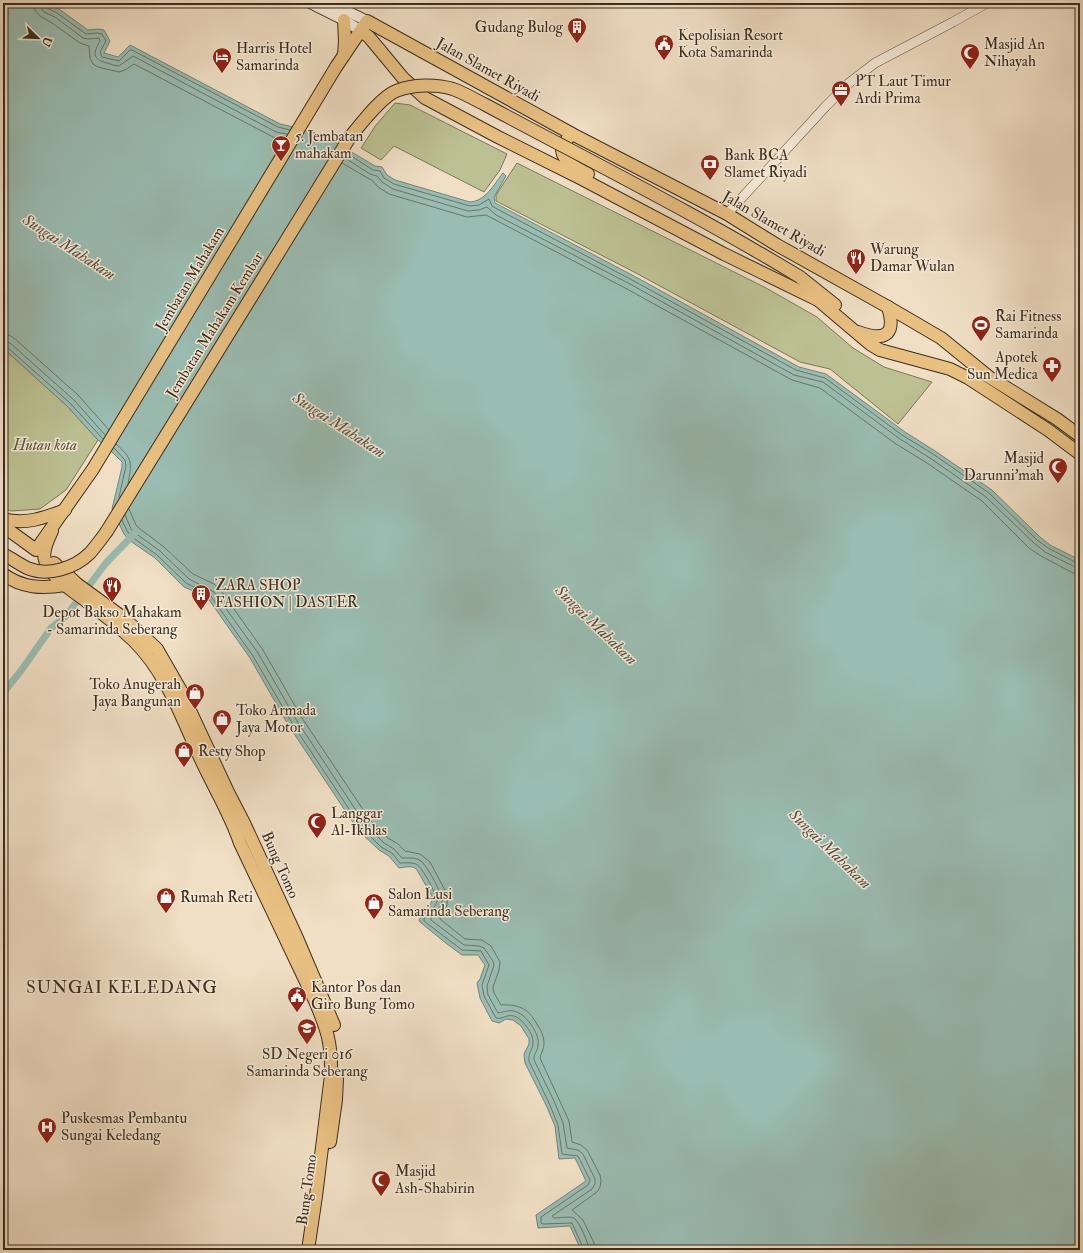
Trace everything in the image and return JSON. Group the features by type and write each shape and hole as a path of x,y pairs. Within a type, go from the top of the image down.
{"main road":[{"name":"Jalan Slamet Riyadi","path":"310,3 344,20 368,26 727,214 777,245 941,338 990,377 1057,419 1080,436"},
{"path":"331,3 368,26"},
{"path":"344,20 344,56"},
{"name":"Jalan Slamet Riyadi","path":"368,26 369,37 403,78 425,98 498,137 818,300 870,344 880,350 950,370 968,378 1048,430 1080,454"},
{"name":"Jembatan Mahakam","path":"41,553 53,528 93,469 308,114 344,56 368,26"},
{"name":"Jalan Slamet Riyadi","path":"350,137 377,106 395,91 416,86 434,86 453,90 484,104 758,251 821,292 840,310 854,331"},
{"path":"574,135 565,140 562,147 561,152 567,162 645,205 653,211 659,219"},
{"name":"Jembatan Mahakam Kembar","path":"3,554 28,569 42,572 56,571 72,566 90,553 107,531 350,137"},
{"path":"854,331 874,336 883,335 888,332 892,319 888,307"},
{"path":"3,520 14,522 37,520 65,510"},
{"path":"3,526 41,553"},
{"name":"Bung Tomo","path":"41,553 49,566 65,585 118,626 146,653 154,664 171,692 213,786 234,826 240,843 334,1024 337,1042 336,1100 314,1250"},
{"name":"Bung Tomo","path":"41,553 77,584 125,619 157,648 177,683 198,725 294,945 326,1026 331,1055 331,1075 308,1250"},
{"path":"3,574 24,585 38,588 65,585"}],"street":[{"path":"727,214 849,83 875,63 986,3"}],"green space":[{"path":"395,103 410,105 507,154 500,170 484,192 394,146 381,160 361,148 376,125"},
{"path":"517,163 766,288 817,317 853,348 884,367 932,382 898,424 830,369 800,362 636,273 496,201 496,195"},
{"name":"Hutan kota","path":"3,348 67,406 98,440 66,490 40,509 11,511 3,508"}],"water":[{"name":"Sungai Mahakam","path":"3,3 45,3 59,9 88,30 104,30 110,41 104,53 118,57 130,45 280,124 307,130 326,137 375,166 382,167 387,175 395,180 470,202 481,199 493,187 503,173 506,176 494,197 495,203 634,276 799,367 826,374 905,432 992,490 1050,545 1080,560 1080,1250 581,1250 570,1226 538,1228 536,1215 586,1181 575,1158 559,1159 555,1126 525,1063 524,1054 529,1044 529,1039 521,1026 513,1020 506,1019 499,1023 492,1021 480,998 477,983 485,965 478,955 462,955 420,922 419,920 430,905 432,896 417,870 411,867 399,868 389,856 379,850 358,830 289,726 250,658 207,597 184,587 155,558 129,540 124,534 112,509 122,462 98,440 67,406 3,348"}],"waterway":[{"path":"3,693 20,672 51,628 66,616 106,563 135,533"}],"place":[{"name":"Gudang Bulog","path":"577,44"},
{"name":"Kepolisian Resort Kota Samarinda","path":"664,61"},
{"name":"Masjid An Nihayah","path":"970,70"},
{"name":"Harris Hotel Samarinda","path":"222,74"},
{"name":"PT Laut Timur Ardi Prima","path":"841,107"},
{"name":"5. Jembatan mahakam","path":"281,162"},
{"name":"Bank BCA Slamet Riyadi","path":"710,181"},
{"name":"Warung Damar Wulan","path":"856,275"},
{"name":"Rai Fitness Samarinda","path":"981,342"},
{"name":"Apotek Sun Medica","path":"1052,383"},
{"name":"Masjid Darunni'mah","path":"1058,484"},
{"name":"Depot Bakso Mahakam - Samarinda Seberang","path":"112,603"},
{"name":"ZARA SHOP FASHION | DASTER","path":"201,611"},
{"name":"Toko Anugerah Jaya Bangunan","path":"195,710"},
{"name":"Toko Armada Jaya Motor","path":"222,736"},
{"name":"Resty Shop","path":"184,768"},
{"name":"Langgar Al-Ikhlas","path":"317,839"},
{"name":"Rumah Reti","path":"166,914"},
{"name":"Salon Lusi Samarinda Seberang","path":"374,920"},
{"name":"Kantor Pos dan Giro Bung Tomo","path":"297,1013"},
{"name":"SD Negeri 016 Samarinda Seberang","path":"307,1045"},
{"name":"Puskesmas Pembantu Sungai Keledang","path":"47,1144"},
{"name":"Masjid Ash-Shabirin","path":"381,1197"}],"district":[{"name":"SUNGAI KELEDANG","path":"122,987"}]}
